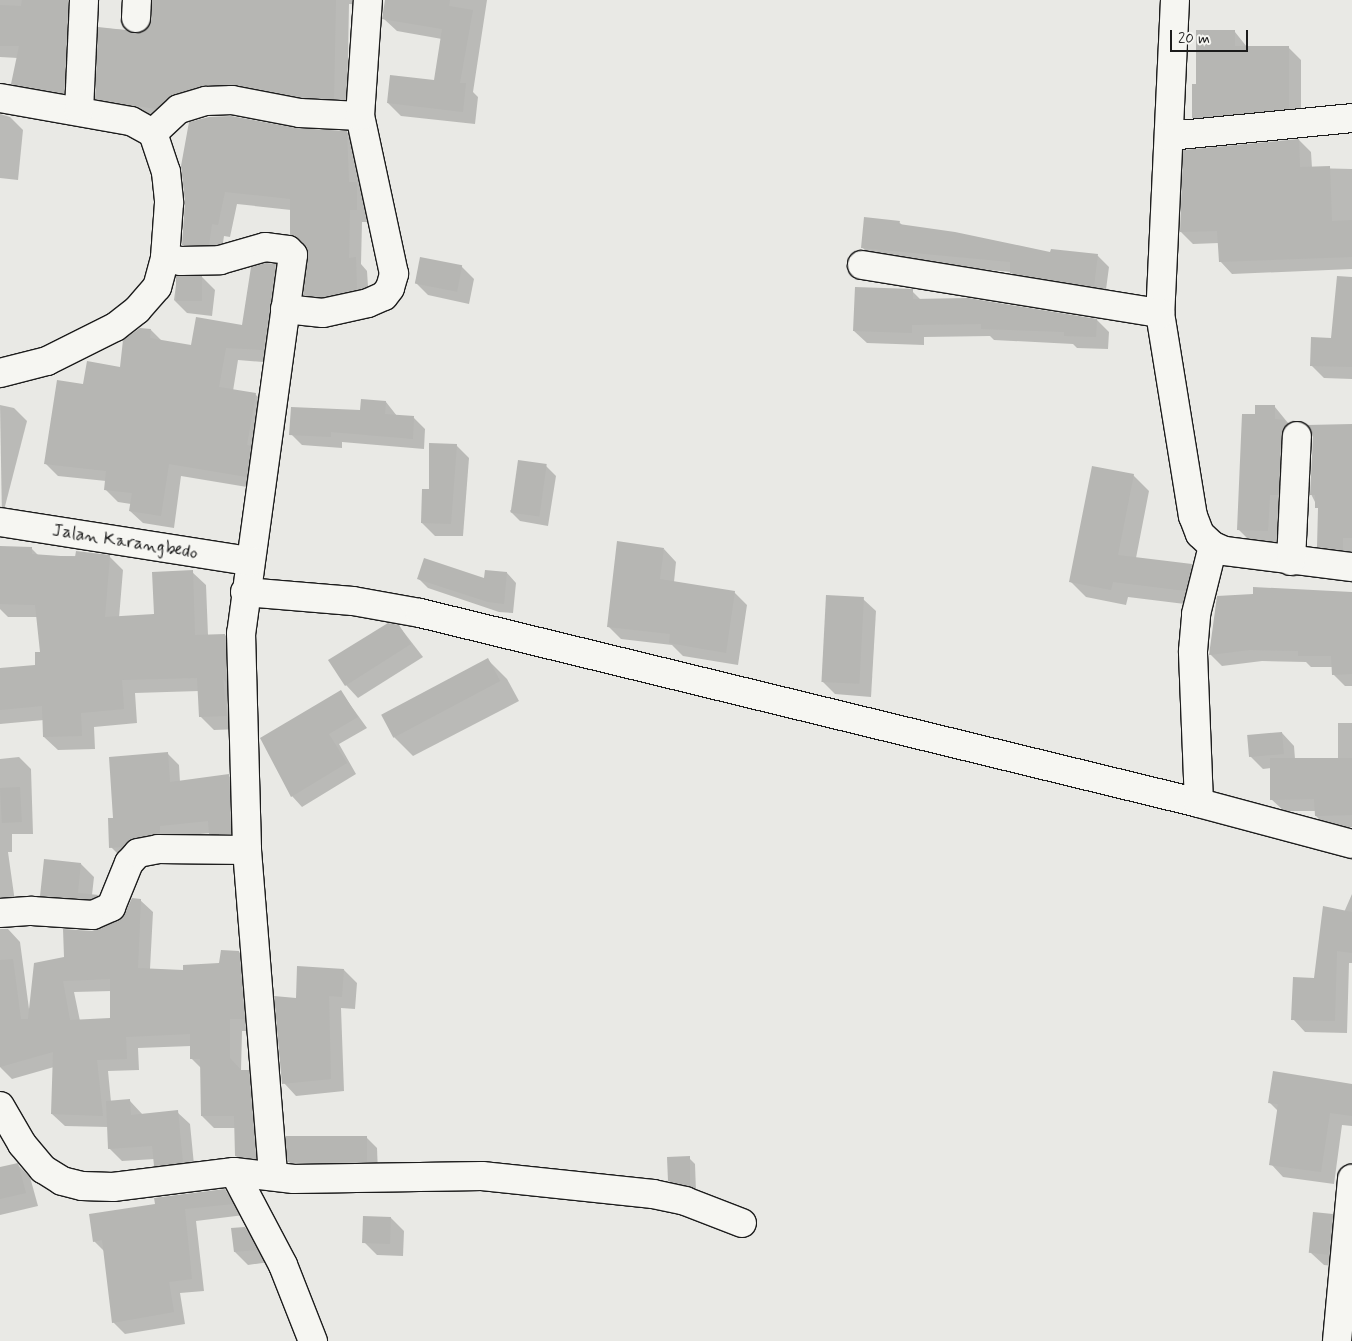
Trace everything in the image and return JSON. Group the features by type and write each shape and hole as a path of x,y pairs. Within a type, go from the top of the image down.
{"street":[{"path":"79,111 84,0"},
{"path":"285,309 322,313 346,309 384,296 390,288 394,274 393,258 360,116 368,0"},
{"path":"1175,0 1160,314 1193,516 1200,534 1213,546 1225,552 1352,567"},
{"path":"0,98 131,121 153,133 166,172 169,203 165,258 157,287 137,310 115,327 47,361 0,373"},
{"path":"153,133 179,109 206,101 232,100 300,112 360,116"},
{"path":"1168,136 1352,118"},
{"path":"165,258 201,262 244,256 265,247 288,250 293,255 245,592 241,633 247,850 273,1176"},
{"path":"862,265 1160,314"},
{"path":"1291,561 1297,436"},
{"name":"Jalan Karangbedo","path":"0,522 250,561"},
{"path":"1199,803 1193,651 1196,614 1213,546"},
{"path":"245,592 353,601 420,613 1199,803 1352,844"},
{"path":"0,913 32,911 93,915 111,907 129,863 138,853 158,849 247,850"},
{"path":"0,1106 22,1144 43,1169 62,1181 82,1186 113,1187 234,1172 328,1180 482,1176 653,1194 685,1202 742,1222"},
{"path":"234,1172 283,1264 313,1341"},
{"path":"1337,1341 1352,1179"}],"building":[{"path":"22,0 68,0 64,93 11,84 19,46 0,46 0,5 21,6"},
{"path":"152,0 336,0 334,99 302,97 232,84 202,86 175,94 156,109 95,99 98,27 143,32 152,19"},
{"path":"385,0 450,0 449,6 473,10 460,83 466,83 463,112 387,103 390,75 434,80 442,29 382,19"},
{"path":"1196,30 1235,30 1235,46 1289,46 1289,109 1192,118 1192,84 1196,84"},
{"path":"231,116 297,128 347,131 349,182 357,182 357,210 350,210 349,258 356,257 357,289 322,297 303,295 308,250 299,239 290,235 290,199 225,192 218,225 212,224 209,245 182,245 185,202 181,166 189,122 209,117"},
{"path":"1299,139 1300,167 1330,166 1332,221 1352,220 1352,257 1219,262 1217,231 1180,232 1183,150"},
{"path":"864,217 900,221 899,224 955,232 1050,252 1051,249 1098,254 1094,287 1010,273 1010,262 861,248"},
{"path":"420,257 462,265 457,292 415,284"},
{"path":"266,263 276,264 263,350 226,348 219,387 256,393 247,445 251,446 247,477 169,464 161,516 129,511 132,493 104,490 106,471 44,464 57,380 83,384 87,361 120,367 123,340 140,328 151,329 150,338 191,345 196,317 242,325 251,267"},
{"path":"176,276 202,276 202,301 176,301"},
{"path":"1337,276 1352,277 1352,367 1310,366 1311,337 1331,338"},
{"path":"855,287 913,289 913,299 968,298 1097,319 1096,337 1064,336 1064,332 981,329 981,324 912,325 912,333 853,331"},
{"path":"361,399 386,401 385,414 414,416 413,439 331,432 331,437 289,435 291,407 360,410"},
{"path":"1255,405 1275,405 1275,419 1285,420 1286,425 1281,435 1279,495 1270,495 1268,531 1237,530 1242,414 1255,414"},
{"path":"1352,424 1352,538 1343,538 1343,550 1317,547 1318,508 1315,508 1315,495 1310,495 1313,437 1307,425"},
{"path":"429,443 457,444 451,524 421,523 422,489 429,489"},
{"path":"518,460 547,464 539,517 511,512"},
{"path":"1092,466 1134,474 1118,555 1192,564 1186,591 1113,582 1111,590 1069,582"},
{"path":"617,541 664,548 660,579 735,591 726,653 669,643 670,634 607,627"},
{"path":"0,546 32,547 32,554 75,557 76,551 110,555 105,617 154,614 152,572 193,570 195,635 225,634 227,684 223,678 227,716 199,717 197,678 122,680 124,709 81,713 82,736 43,737 42,706 0,710 0,668 35,665 35,652 40,652 35,605 0,604"},
{"path":"424,558 484,578 485,570 507,572 504,604 488,602 417,579"},
{"path":"1253,587 1352,592 1352,674 1332,675 1331,656 1298,656 1298,651 1250,650 1209,655 1217,596 1253,594"},
{"path":"826,595 864,597 859,684 821,682"},
{"path":"388,623 399,625 411,644 345,686 328,660"},
{"path":"488,658 500,681 393,738 381,715"},
{"path":"341,690 358,717 329,734 347,763 291,797 260,738"},
{"path":"1282,732 1284,754 1249,757 1247,735"},
{"path":"168,752 170,782 229,774 231,834 209,834 208,821 160,826 160,833 135,838 123,847 109,848 108,818 113,818 109,757"},
{"path":"1270,758 1352,758 1352,815 1315,816 1314,799 1270,800"},
{"path":"20,787 22,822 2,823 0,788"},
{"path":"44,859 81,863 78,893 99,895 90,899 40,896"},
{"path":"132,898 141,899 138,968 183,970 183,965 219,963 221,950 239,951 245,1019 230,1019 230,1058 241,1070 249,1070 256,1159 235,1156 234,1116 201,1116 200,1059 190,1059 190,1034 126,1037 127,1059 97,1060 103,1116 51,1114 53,1052 0,1067 0,960 13,959 21,1019 28,1019 34,963 64,957 63,929 92,931 117,921 125,913","holes":["110,979 110,1018 70,1020 63,981"]},
{"path":"1323,906 1352,912 1352,953 1337,951 1335,1021 1291,1020 1293,977 1314,978"},
{"path":"297,966 344,969 342,997 329,996 331,1079 282,1084 274,996 296,998"},
{"path":"1273,1071 1352,1084 1352,1116 1330,1113 1321,1172 1269,1165 1278,1104 1268,1103"},
{"path":"130,1099 131,1115 178,1110 183,1163 154,1166 152,1146 108,1149 106,1101"},
{"path":"286,1136 367,1136 367,1162 286,1162"},
{"path":"690,1156 690,1186 668,1181 667,1157"},
{"path":"18,1163 26,1193 0,1199 0,1167"},
{"path":"225,1189 233,1204 185,1209 192,1279 169,1282 174,1312 112,1323 102,1240 93,1242 89,1214 155,1204 154,1198"},
{"path":"1313,1212 1333,1214 1329,1255 1309,1253"},
{"path":"363,1216 391,1217 390,1244 362,1243"},
{"path":"245,1227 257,1250 234,1252 231,1228"}]}
